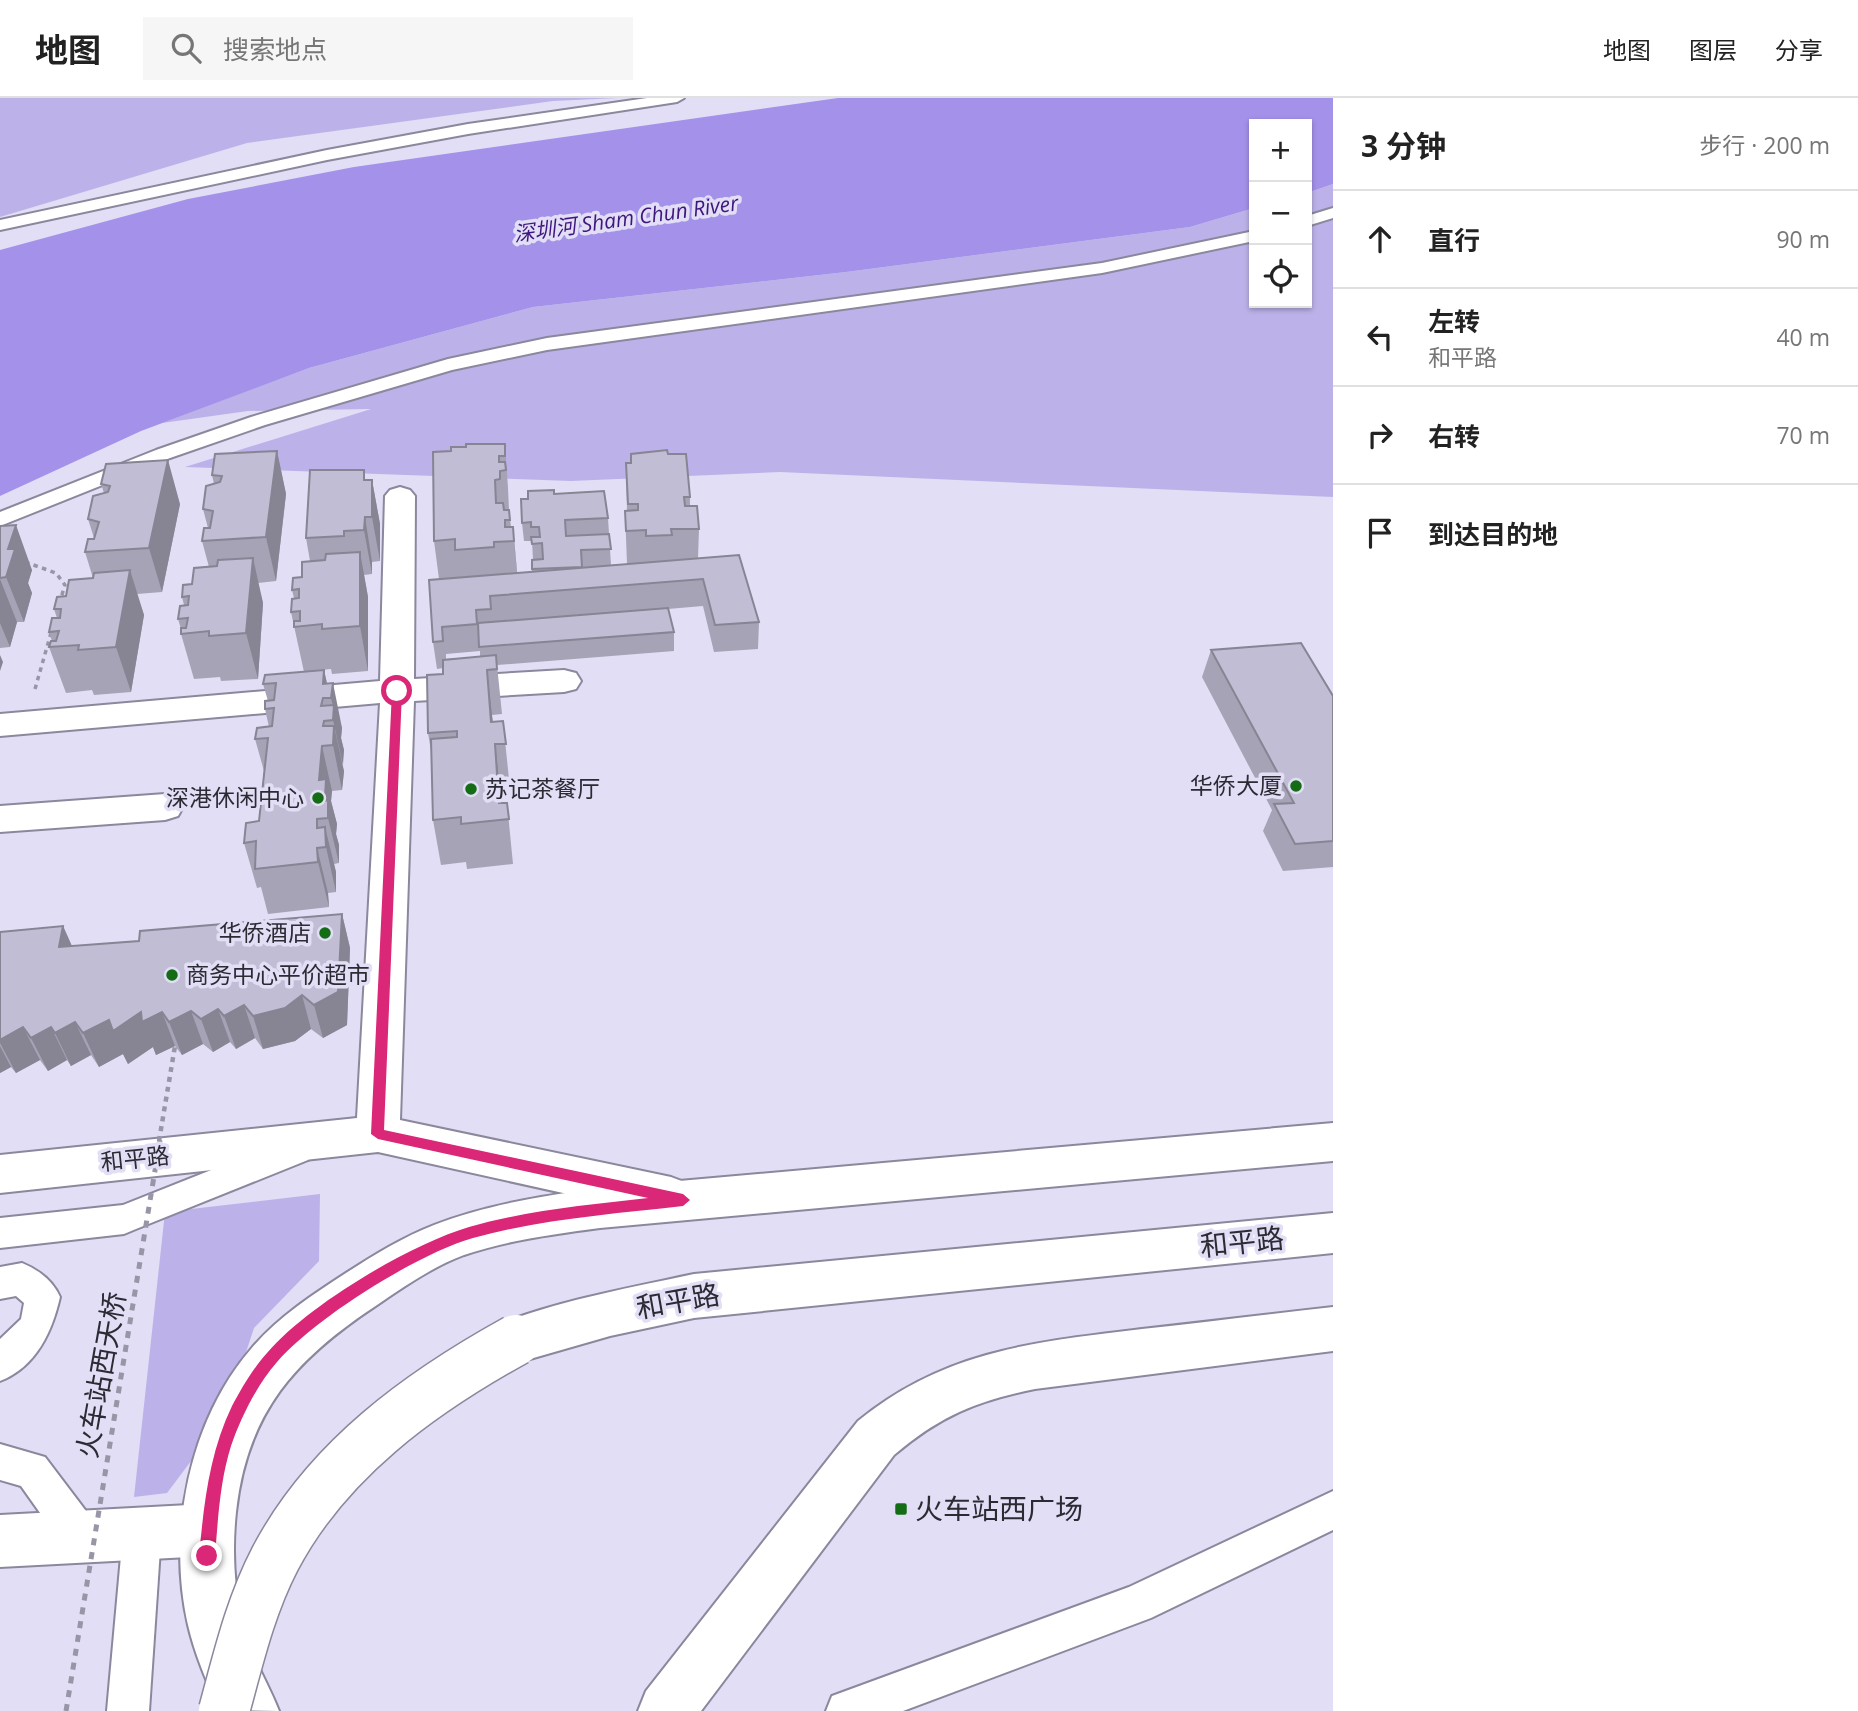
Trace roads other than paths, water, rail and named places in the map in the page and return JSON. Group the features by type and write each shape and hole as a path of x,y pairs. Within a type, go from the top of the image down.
{"street":[{"path":"378,1134 397,691 400,496"},
{"path":"12,724 397,691 564,681"},
{"path":"0,819 165,807"},
{"name":"和平路","path":"0,1174 378,1134 683,1200"},
{"path":"251,1711 236,1688 217,1635 208,1580 208,1530 218,1466 238,1410 272,1357 320,1316 407,1259 469,1233 546,1215 683,1200 1333,1142"},
{"name":"和平路","path":"224,1711 251,1616 285,1541 333,1476 390,1419 453,1374 516,1340 610,1314 695,1296 1333,1233"},
{"path":"666,1711 876,1438 915,1404 971,1380 1031,1366 1333,1329"},
{"path":"0,1541 208,1530"}],"lane":[{"path":"0,225 352,150 468,129 677,98"},
{"path":"1312,220 1333,213"},
{"path":"0,520 43,500 246,425 448,365 547,344 1102,268 1249,237"},
{"path":"0,1233 124,1219 326,1139"},
{"path":"0,1283 22,1279 43,1297 36,1327 0,1364"},
{"path":"0,1462 32,1470 81,1537"},
{"path":"847,1711 1137,1604 1333,1510"},
{"path":"128,1711 142,1534"}],"water":[{"name":"深圳河 Sham Chun River","path":"838,98 1333,98 1333,184 1312,191 1312,119 1249,119 1249,209 1190,227 846,272 533,307 309,368 141,431 0,496 0,250 188,199 354,167"}],"place":[{"name":"华侨大厦","path":"1296,786"},
{"name":"苏记茶餐厅","path":"471,789"},
{"name":"深港休闲中心","path":"318,798"},
{"name":"华侨酒店","path":"325,933"},
{"name":"商务中心平价超市","path":"172,975"},
{"name":"火车站西广场","path":"901,1509"}]}
